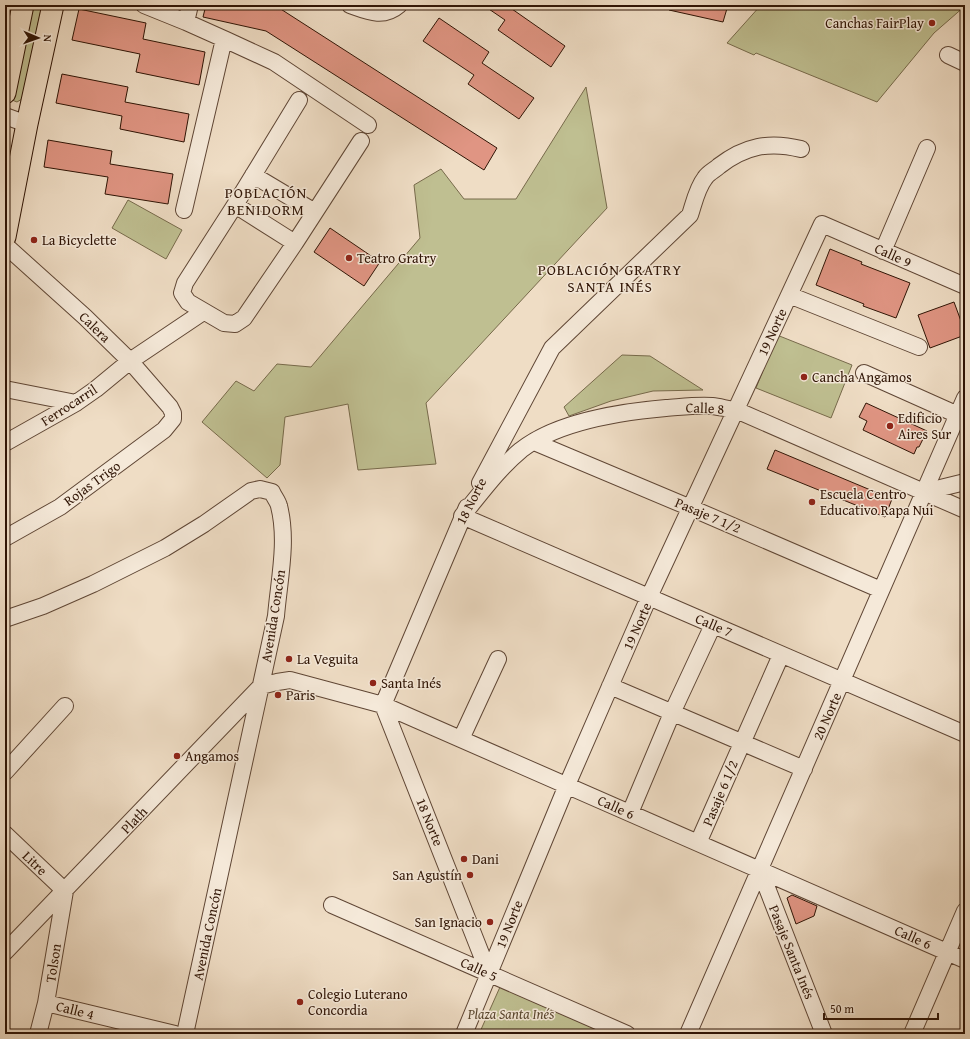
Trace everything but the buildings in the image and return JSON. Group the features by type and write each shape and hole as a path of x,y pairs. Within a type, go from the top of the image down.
{"main road":[{"path":"5,93 23,5"},
{"path":"5,237 27,124 53,5"}],"street":[{"path":"144,5 186,22 274,62 368,125"},
{"path":"186,22 190,5"},
{"path":"350,5 374,14 394,9 399,5"},
{"path":"184,210 224,39"},
{"path":"948,55 965,63"},
{"path":"298,100 235,206 183,289 182,293 188,302 203,312 224,323 235,324 244,318 295,244 361,141"},
{"path":"5,116 27,124"},
{"name":"18 Norte","path":"489,974 383,705 462,516 552,348 690,215 705,177 732,157 754,148 777,145 801,149"},
{"path":"883,251 927,148"},
{"path":"253,175 315,212"},
{"path":"235,206 295,244"},
{"name":"Calle 9","path":"822,224 965,286"},
{"name":"19 Norte","path":"464,1034 566,785 649,597 692,508 822,224"},
{"name":"Calera","path":"5,245 85,317 130,361 170,407 173,413 173,419"},
{"path":"789,295 919,347"},
{"name":"Ferrocarril","path":"5,443 76,403 96,389 130,361 203,312"},
{"path":"864,373 958,415"},
{"path":"5,389 76,403"},
{"name":"20 Norte","path":"688,1034 965,398"},
{"name":"Calle 8","path":"462,516 497,473 522,450 547,434 580,423 621,413 690,406 712,406 736,410 965,510"},
{"name":"Rojas Trigo","path":"5,538 60,507 164,430 173,419"},
{"name":"Pasaje 7 1/2","path":"534,442 692,508 881,590"},
{"path":"924,492 965,482"},
{"name":"Avenida Concón","path":"5,619 43,606 93,584 165,548 204,524 251,491 260,489 272,492 279,504 282,548 276,616 185,1034"},
{"name":"Calle 7","path":"462,516 965,734"},
{"path":"630,813 672,713 713,625"},
{"name":"Pasaje 6 1/2","path":"698,843 781,655"},
{"path":"461,739 498,659"},
{"name":"Calle 6","path":"261,686 290,680 383,705 965,960"},
{"name":"Plath","path":"5,952 261,686"},
{"name":"Pasaje 6 1/2","path":"610,686 804,769"},
{"path":"5,772 65,706"},
{"name":"Litre","path":"5,834 65,891"},
{"name":"Pasaje Santa Inés","path":"760,870 824,1034"},
{"name":"Tolson","path":"38,1034 46,1003 65,891"},
{"name":"Calle 5","path":"332,905 627,1034"},
{"path":"912,1034 965,911"},
{"name":"Calle 4","path":"46,1003 174,1034"}],"green space":[{"path":"32,5 42,5 22,99 17,102 12,100"},
{"path":"761,5 965,6 934,33 877,102 756,53 754,55 727,43"},
{"path":"586,87 607,208 426,403 436,464 358,470 348,404 285,417 280,465 267,478 202,422 236,381 254,391 277,364 311,367 420,238 414,185 441,169 464,199 516,199"},
{"path":"128,200 182,230 166,259 112,228"},
{"name":"Cancha Angamos","path":"777,335 852,365 831,418 756,388"},
{"path":"622,355 650,356 703,390 653,391 611,401 569,416 564,407"},
{"name":"Plaza Santa Inés","path":"500,987 607,1034 479,1034"}],"place":[{"name":"Canchas FairPlay","path":"932,23"},
{"name":"La Bicyclette","path":"34,240"},
{"name":"Teatro Gratry","path":"349,258"},
{"name":"Cancha Angamos","path":"804,377"},
{"name":"Edificio Aires Sur","path":"890,426"},
{"name":"Escuela Centro Educativo Rapa Nui","path":"812,502"},
{"name":"La Veguita","path":"289,659"},
{"name":"Santa Inés","path":"373,683"},
{"name":"Paris","path":"278,695"},
{"name":"Angamos","path":"177,756"},
{"name":"Dani","path":"464,859"},
{"name":"San Agustín","path":"470,875"},
{"name":"San Ignacio","path":"490,922"},
{"name":"Colegio Luterano Concordia","path":"300,1002"}],"district":[{"name":"POBLACIÓN BENIDORM","path":"266,202"},
{"name":"POBLACIÓN GRATRY SANTA INÉS","path":"610,278"}]}
